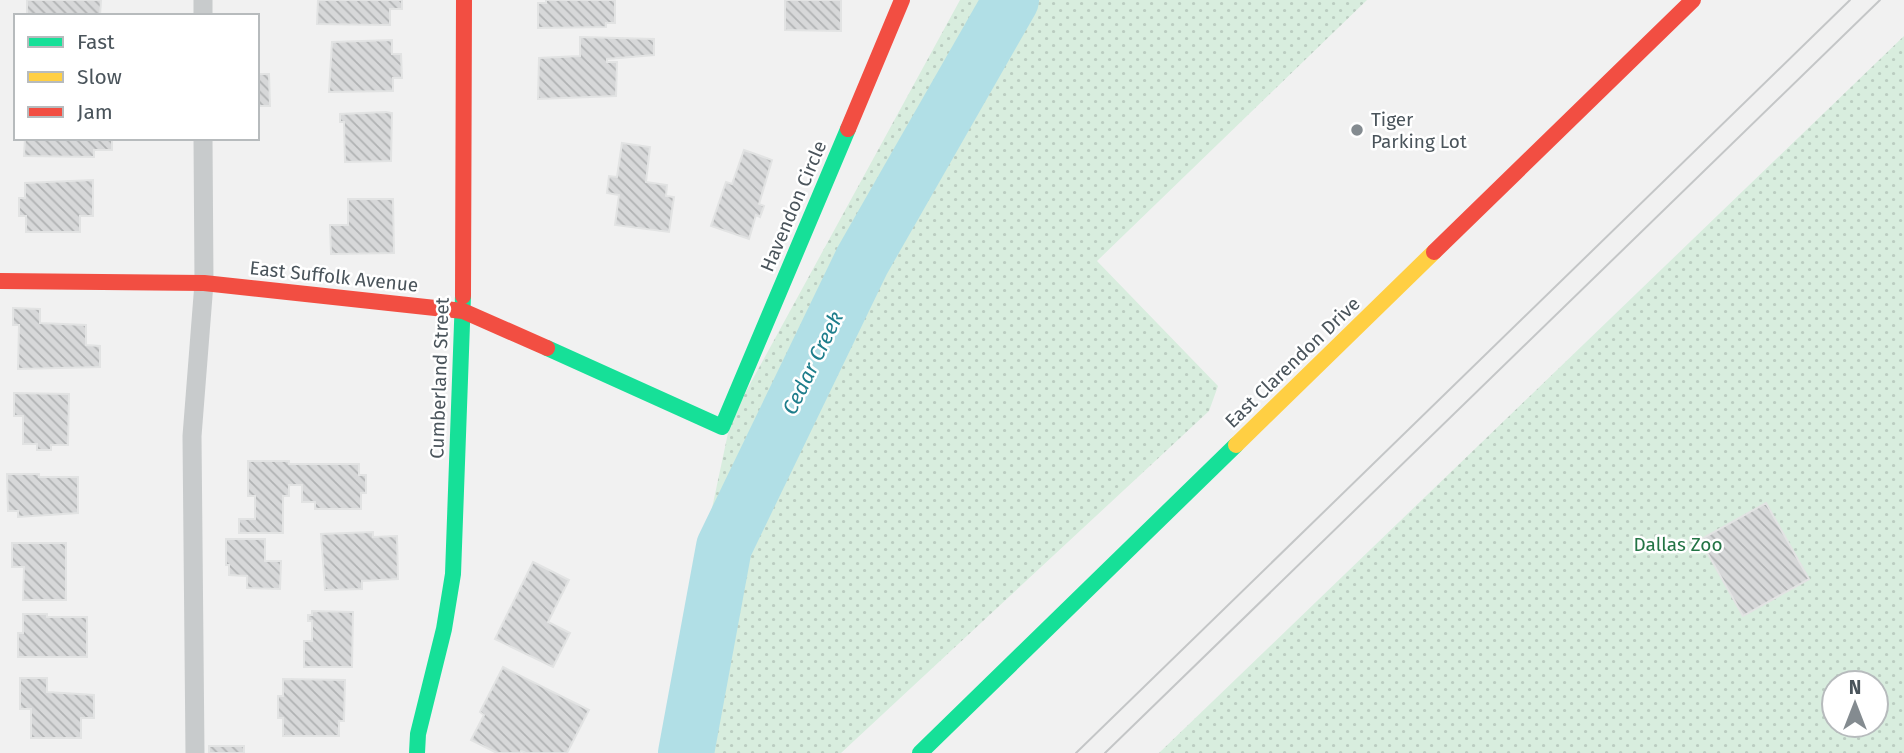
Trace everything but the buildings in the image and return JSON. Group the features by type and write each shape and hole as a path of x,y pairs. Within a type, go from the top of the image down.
{"street":[{"name":"Cumberland Street","path":"417,753 418,733 444,629 453,574 463,311 464,0"},
{"name":"Havendon Circle","path":"722,428 902,0"},
{"name":"East Clarendon Drive","path":"920,753 1693,0"},
{"name":"East Suffolk Avenue","path":"0,281 204,283 463,311 722,428"}],"lane":[{"path":"195,753 192,436 204,283 203,140"}],"green space":[{"path":"960,0 1367,0 1097,261 1218,386 1209,411 841,753 660,753 731,419"},
{"name":"Dallas Zoo","path":"1904,36 1904,753 1159,753"}],"waterway":[{"name":"Cedar Creek","path":"686,753 724,547 862,261 1011,0"}],"tram line":[{"path":"1076,753 1850,0"},
{"path":"1105,753 1880,0"}],"traffic: fast":[{"path":"547,348 722,427 848,129"},
{"path":"417,753 418,734 444,629 453,574 463,296"},
{"path":"920,753 1236,445"}],"traffic: slow":[{"path":"1236,445 1434,252"}],"traffic: jam":[{"path":"463,296 464,0"},
{"path":"848,129 902,0"},
{"path":"1434,252 1693,0"},
{"path":"0,281 204,283 463,311 547,348"}],"place":[{"name":"Tiger Parking Lot","path":"1357,130"}]}
